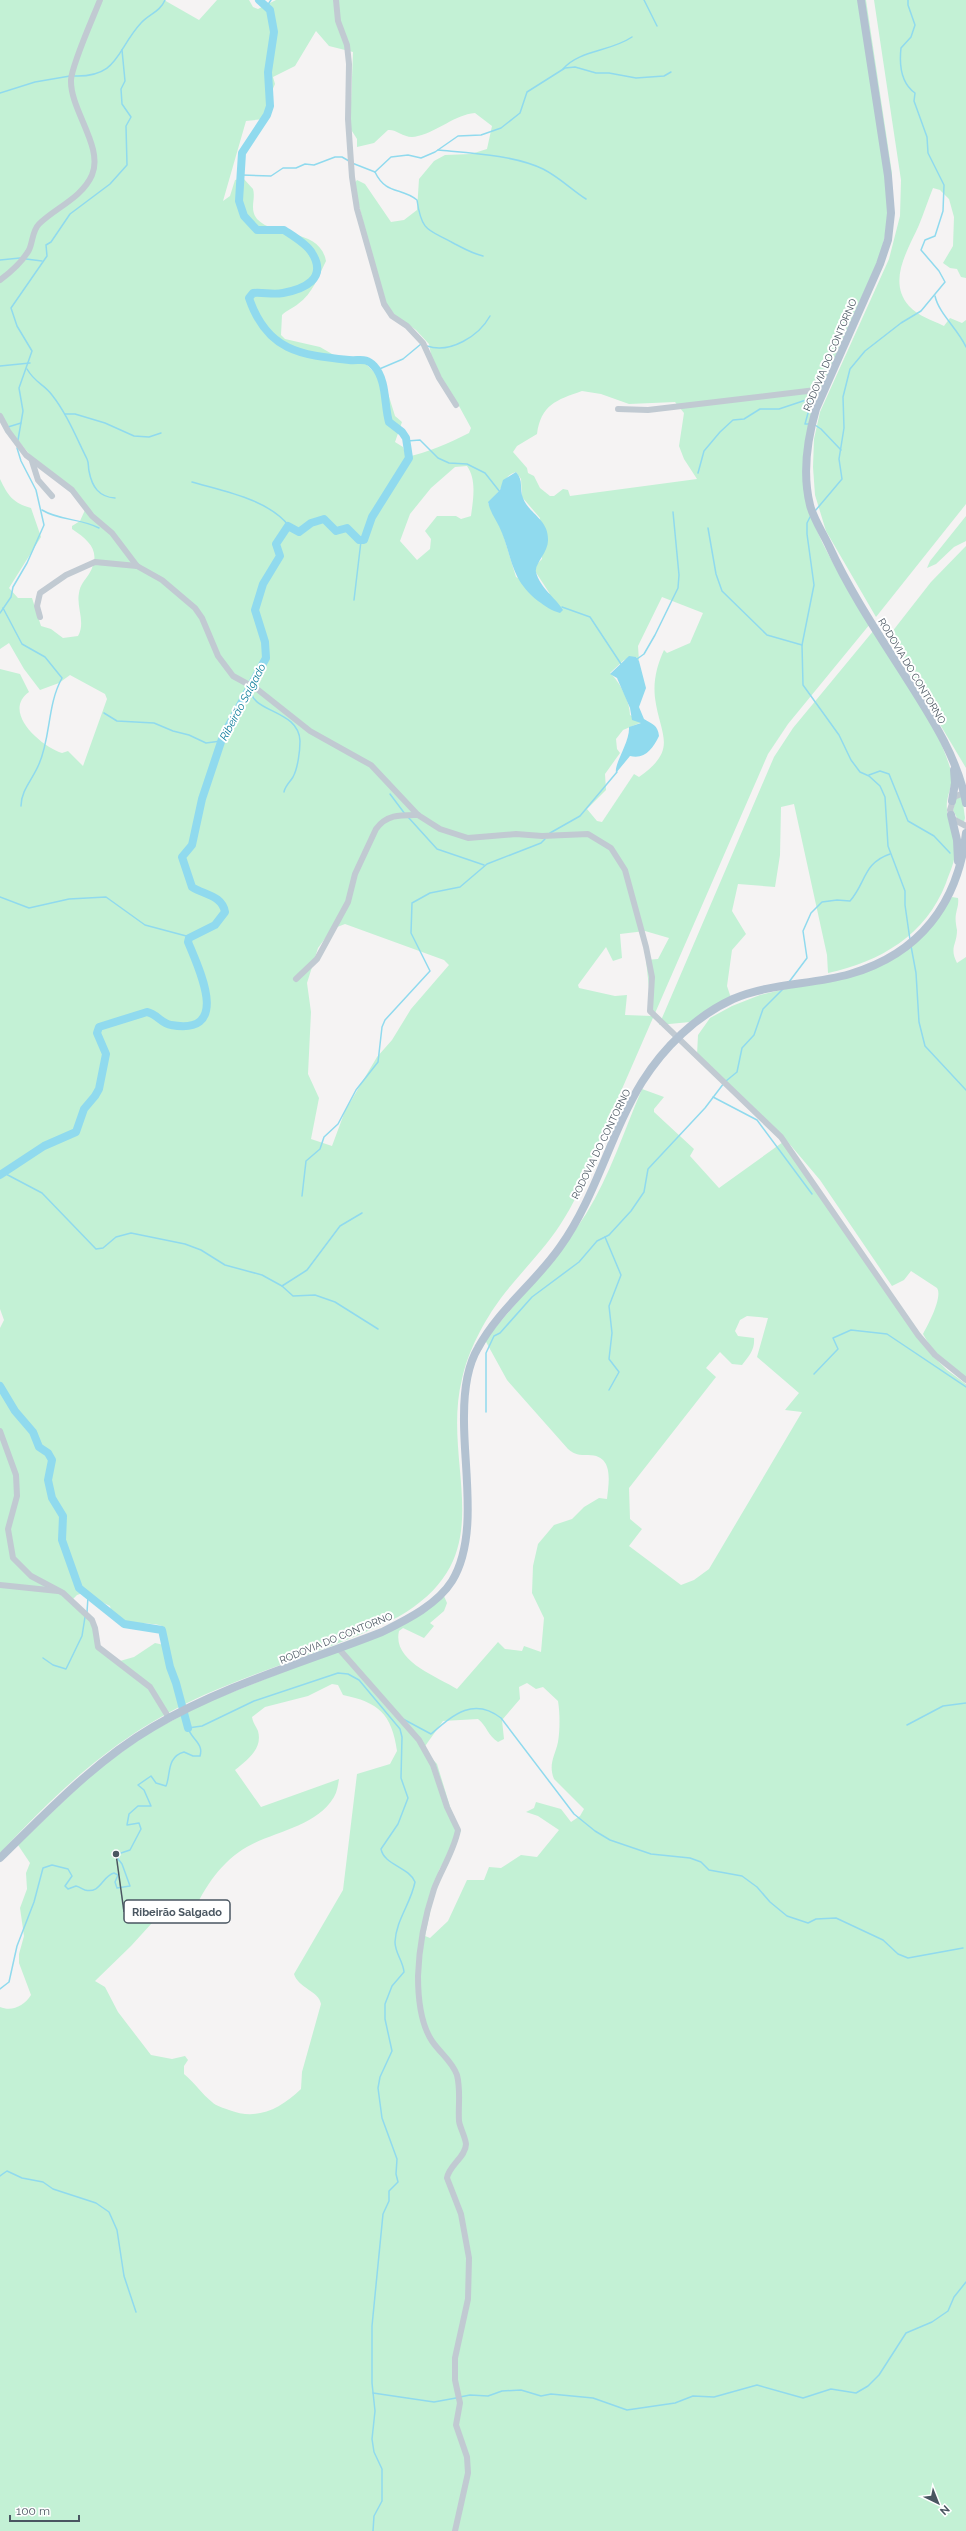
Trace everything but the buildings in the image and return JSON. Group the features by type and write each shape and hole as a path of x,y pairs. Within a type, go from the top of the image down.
{"main road":[{"name":"RODOVIA DO CONTORNO","path":"861,0 888,176 891,213 888,240 880,264 824,389 810,430 806,458 810,506 838,565 927,710 954,761 965,792 966,803"},
{"path":"954,761 966,778"},
{"path":"952,801 955,783 954,761"},
{"path":"951,815 957,840 958,870"},
{"name":"RODOVIA DO CONTORNO","path":"0,1858 66,1793 117,1750 169,1718 254,1681 382,1632 409,1618 436,1598 451,1583 461,1562 469,1508 463,1444 464,1388 477,1349 504,1308 560,1247 596,1181 643,1081 678,1037 705,1015 734,999 760,991 848,974 880,963 906,948 937,916 950,894 958,870 966,833"},
{"path":"958,870 966,847"}],"street":[{"path":"0,280 14,269 29,249 38,225 74,196 92,176 95,166 94,155 84,125 74,106 71,79 100,0"},
{"path":"336,0 338,21 346,45 349,64 348,119 352,177 357,209 384,304 392,316 407,326 422,343 439,378 456,406"},
{"path":"618,408 648,410 824,389"},
{"path":"0,416 8,431 32,461 72,490 92,516 112,533 137,566"},
{"path":"32,461 38,480 52,496"},
{"path":"40,617 37,606 40,593 66,574 100,561 137,566 162,580 191,604 202,618 222,664 233,676 257,689 310,731 371,765 418,815 440,828 468,838 516,834 542,836 588,834 611,848 625,870 646,947 652,977 650,1011 782,1137 918,1335 935,1355 966,1380"},
{"path":"965,792 952,801 951,815 957,823 966,826"},
{"path":"296,979 316,959 348,902 355,874 380,823 391,817 418,815"},
{"path":"0,1432 10,1454 16,1483 16,1501 8,1529 10,1553 16,1563 26,1572 59,1591 92,1620 95,1628 96,1644 98,1647 153,1691 169,1718"},
{"path":"0,1585 59,1591"},
{"path":"339,1649 419,1740 433,1765 447,1807 458,1830 431,1900 420,1952 418,1977 421,2013 426,2029 432,2041 450,2062 456,2075 461,2100 459,2121 466,2143 465,2150 450,2168 447,2178 461,2214 469,2258 468,2299 455,2358 455,2380 460,2403 456,2425 467,2457 468,2474 456,2531"}],"green space":[{"path":"0,0 164,0 199,20 217,0 249,0 253,7 258,9 276,0 866,0 892,173 892,206 880,256 816,399 807,433 804,464 806,492 812,518 836,568 870,624 788,724 768,754 574,1201 553,1235 495,1307 472,1347 462,1379 457,1412 462,1508 460,1538 450,1566 431,1593 398,1617 351,1638 204,1695 173,1710 145,1727 119,1744 70,1783 0,1853 0,1328 4,1320 0,1309 0,669 20,674 29,692 22,700 20,709 22,719 28,728 44,744 62,753 68,751 83,766 107,699 105,694 70,675 59,683 40,690 24,669 9,643 0,649 0,479 6,490 15,501 31,508 41,537 9,588 18,598 32,598 41,626 51,629 63,638 78,636 80,631 81,620 78,598 82,585 93,566 94,553 89,543 72,529 72,526 80,521 85,510 75,496 42,469 0,419","holes":["316,31 329,46 353,52 350,128 357,139 357,147 374,143 388,130 392,130 409,137 418,136 433,131 467,114 475,113 492,126 487,149 471,154 445,155 434,161 419,179 417,210 404,220 391,222 365,184 357,180 354,184 381,297 392,313 416,330 429,344 432,360 449,395 459,406 471,428 469,433 438,447 406,457 403,447 395,442 402,422 395,416 382,374 374,372 365,363 339,358 320,347 285,339 281,335 282,315 303,300 318,279 326,261 322,250 315,243 306,238 275,229 265,225 257,219 253,212 253,189 243,178 235,180 230,196 223,201 246,121 264,119 270,113 268,100 275,84 273,77 295,66","582,391 601,394 629,404 675,402 684,413 679,446 684,459 697,479 570,496 568,490 563,489 554,496 550,496 540,488 534,476 528,473 527,468 513,452 517,446 537,434 539,424 546,410 551,405 565,397","467,466 472,477 473,484 471,516 461,519 456,516 437,516 425,531 431,539 430,549 417,560 400,541 410,514 431,488 455,467","516,472 521,479 522,497 540,518 542,559 537,564 535,571 550,594 516,577 502,531 488,503 499,491 509,475","662,597 703,613 690,643 667,653 664,650 659,661 655,679 655,698 664,741 663,750 659,758 639,777 634,774 602,822 597,821 587,809 606,790 605,774 620,753 617,749 616,739 623,730 642,722 630,715 630,710 624,692 610,673 624,660 636,657 639,661 638,646","345,924 444,960 449,965 411,1009 392,1040 377,1057 345,1111 332,1146 311,1139 319,1098 308,1074 311,1012 307,983 318,948 332,929","645,931 669,938 658,959 646,960 652,1016 625,1015 627,995 615,996 579,988 578,985 606,947 613,961 622,958 620,934","83,1593 110,1606 112,1613 117,1618 124,1621 156,1624 162,1626 167,1639 164,1645 155,1643 134,1657 120,1661 99,1645 97,1626 72,1600 77,1595"]},
{"path":"874,0 966,0 966,278 961,277 957,269 950,268 943,263 953,246 954,217 949,199 940,190 933,188 919,225 905,255 900,276 900,286 903,296 909,306 925,318 944,326 950,318 962,323 966,320 966,504 876,617 826,531 815,495 813,467 814,439 820,412 889,259 900,216 901,180"},
{"path":"966,516 966,541 954,547 936,564 927,568 930,561"},
{"path":"966,546 966,768 888,637 931,582"},
{"path":"874,630 928,716 945,752 951,771 952,781 947,800 947,810 955,854 953,865 937,901 914,931 899,943 866,962 828,973 827,955 794,804 781,807 780,855 775,887 738,884 732,911 746,934 732,950 727,986 731,998 690,1022 659,1025 774,757 793,728"},
{"path":"962,796 965,818 964,822 957,818 953,810 956,799"},
{"path":"952,897 958,898 956,918 957,935 953,949 955,958 957,963 966,957 966,1379 933,1351 923,1334 937,1304 937,1288 911,1271 904,1280 892,1286 820,1180 787,1141 697,1055 698,1035 710,1018 732,1006 760,995 877,967 938,917"},
{"path":"642,1089 664,1097 654,1109 654,1112 694,1149 690,1156 719,1188 783,1142 928,1351 947,1370 966,1384 966,2531 0,2531 0,2007 9,2009 17,2007 25,2002 31,1995 19,1963 19,1954 24,1936 20,1908 27,1889 26,1873 30,1863 18,1845 94,1772 147,1734 205,1703 394,1628 444,1596 447,1603 444,1611 430,1623 434,1626 424,1638 403,1628 399,1631 399,1642 402,1651 409,1659 428,1673 457,1689 498,1642 505,1649 522,1651 524,1646 541,1652 544,1618 532,1593 533,1566 538,1544 554,1525 572,1519 584,1507 599,1498 607,1499 609,1485 608,1470 602,1459 596,1456 577,1454 568,1449 507,1380 485,1340 563,1247 586,1214 610,1168","holes":["747,1316 768,1318 757,1357 799,1393 785,1410 802,1412 709,1569 694,1580 681,1585 629,1546 642,1529 630,1519 629,1488 716,1377 706,1368 720,1352 732,1364 742,1365 749,1356 754,1346 754,1338 738,1336 735,1331 740,1320","527,1683 536,1689 543,1687 558,1701 559,1732 552,1764 552,1774 554,1779 584,1809 580,1816 571,1822 561,1809 536,1802 534,1808 526,1812 538,1816 559,1830 537,1857 521,1855 501,1868 489,1867 484,1880 467,1880 448,1921 430,1938 425,1936 439,1870 461,1831 452,1813 437,1764 423,1749 443,1721 478,1719 495,1740 498,1742 504,1739 502,1720 520,1699 519,1687","332,1684 338,1685 343,1695 374,1706 387,1719 395,1738 397,1751 390,1764 357,1774 343,1890 294,1974 296,1979 316,1996 321,2004 302,2072 301,2089 285,2102 268,2111 249,2114 239,2113 218,2106 184,2074 184,2066 188,2060 185,2056 172,2059 151,2055 118,2012 105,1987 95,1981 131,1946 172,1901 188,1923 209,1884 230,1859 239,1852 263,1839 290,1829 315,1817 334,1797 337,1791 339,1779 261,1807 235,1770 253,1754 258,1743 258,1731 252,1717 265,1707 308,1696"]}],"water":[{"path":"516,472 520,478 522,494 526,504 542,521 547,532 548,544 537,565 536,572 544,588 563,610 560,613 551,610 538,601 523,586 514,570 502,533 489,506 488,502 500,490 503,480"},
{"path":"629,656 636,657 639,661 646,688 639,707 644,719 656,727 659,736 648,752 640,756 630,756 616,773 617,764 629,733 629,727 641,723 632,720 630,708 617,678 610,674"}],"waterway":[{"path":"73,76 88,75 100,72 108,67 115,60 141,23 157,10 165,0"},
{"name":"Ribeirão Salgado","path":"0,1175 44,1146 76,1132 84,1109 99,1089 106,1054 97,1033 99,1027 147,1012 171,1025 190,1026 201,1020 206,1011 204,983 188,942 189,938 215,925 225,912 220,902 212,896 192,887 182,857 192,845 202,799 223,736 266,658 265,642 255,610 263,584 280,556 276,544 288,526 299,532 311,523 324,519 336,531 347,528 359,540 364,540 372,517 409,458 406,438 402,432 389,422 383,385 374,366 365,360 349,360 315,356 287,347 276,340 265,329 256,316 249,298 253,293 279,294 299,289 311,281 317,270 316,262 312,253 303,243 284,230 257,230 244,216 239,201 242,153 267,115 270,106 268,72 274,32 270,10 259,0"},
{"name":"Ribeirão Salgado","path":"267,6 271,0"},
{"path":"644,0 657,26"},
{"path":"815,511 842,479 839,459 844,428 843,397 850,369 865,351 901,323 921,311 945,282 939,271 921,250 925,240 935,236 943,211 944,185 928,153 927,137 914,101 915,93 910,89 902,74 900,61 901,48 911,37 915,25 908,5 908,0"},
{"path":"563,69 577,58 614,46 632,37"},
{"path":"18,440 23,411 19,388 32,351 17,326 11,308 47,256 46,245 51,242 70,214 110,184 127,165 126,126 131,117 122,104 121,89 125,81 122,50"},
{"path":"375,172 391,157 408,155 421,158 435,152 458,136 481,135 501,128 520,113 527,92 565,68 575,67 596,73 609,73 636,78 664,76 671,72"},
{"path":"0,93 35,82 70,76"},
{"path":"438,150 492,155 531,164 543,169 586,199"},
{"path":"242,175 271,176 283,168 296,168 305,164 314,165 335,157 342,157 349,161"},
{"path":"352,163 375,172"},
{"path":"375,172 379,179 389,188 405,193 417,200 421,219 428,229 475,254 483,256"},
{"path":"0,260 20,258"},
{"path":"26,259 42,261"},
{"path":"935,296 940,309 963,340 966,347"},
{"path":"427,346 445,348 463,342 479,330 490,316"},
{"path":"377,370 403,359 421,344"},
{"path":"0,366 30,363"},
{"path":"27,369 30,374 49,391 62,410 88,460 90,477 94,486 105,496 115,498"},
{"path":"698,473 704,451 720,432 733,420 744,419 760,409 779,409 806,400 811,402 805,424 809,424"},
{"path":"65,414 75,414 105,423 134,436 149,437 161,433"},
{"path":"8,427 21,423"},
{"path":"815,425 821,429 841,450"},
{"path":"407,441 420,440 438,458 449,463 467,464 485,473 500,492"},
{"path":"0,613 11,597 13,587 27,563 44,525 36,490 21,461 17,448"},
{"path":"192,482 244,497 269,509 289,526"},
{"path":"42,510 49,514 99,528"},
{"path":"637,659 644,654 655,635 678,588 679,575 673,512"},
{"path":"810,517 807,523 807,534 814,585 802,645 803,685 839,735 851,760 860,772 869,776 880,786 885,797 888,846 905,891 905,905 910,940"},
{"path":"708,528 716,574 722,591 767,635 802,645"},
{"path":"354,600 361,541"},
{"path":"562,607 590,617 621,664"},
{"path":"3,608 22,644 45,657 62,678 57,688 51,710 43,754 37,769 25,790 21,806"},
{"path":"251,689 253,697 258,703 284,717 292,723 298,731 300,741 295,773 286,786 284,792"},
{"path":"104,713 117,721 154,723 173,731 189,735 206,743 221,741"},
{"path":"869,775 880,771 889,774 908,821 934,836 950,853"},
{"path":"550,833 580,816 617,772"},
{"path":"390,794 405,814"},
{"path":"408,817 437,849 484,865"},
{"path":"302,1196 306,1161 320,1149 324,1137 338,1124 356,1090 378,1062 382,1027 385,1020 430,971 411,933 412,903 430,893 460,887 487,864 541,843 545,839"},
{"path":"789,982 807,958 803,931 811,913 822,902 837,900 850,901 870,868 881,858 890,854"},
{"path":"0,897 29,908 69,899 106,897 145,925 190,937"},
{"path":"911,946 916,973 919,1022 925,1046 966,1090"},
{"path":"726,1081 737,1072 742,1048 754,1035 763,1009 783,989"},
{"path":"486,1412 486,1353 494,1336 500,1333 532,1297 579,1262 597,1241 609,1235 631,1211 644,1192 648,1169 705,1108 724,1083"},
{"path":"713,1097 757,1120 812,1194"},
{"path":"4,1173 42,1193 96,1249 103,1248 116,1237 131,1233 185,1244 201,1250 225,1265 262,1275 282,1286 293,1296 315,1295 335,1302 378,1329"},
{"path":"282,1286 307,1270 340,1226 362,1213"},
{"path":"605,1237 621,1275 609,1306 612,1333 609,1359 619,1372 609,1390"},
{"path":"814,1374 838,1349 833,1338 851,1330 887,1334 966,1387"},
{"name":"Ribeirão Salgado","path":"0,1386 15,1411 33,1432 39,1447 48,1453 52,1460 48,1480 52,1498 63,1516 62,1540 79,1588 124,1624 162,1630 170,1667 176,1683 188,1728"},
{"path":"87,1612 88,1597"},
{"path":"43,1658 53,1665 66,1669 82,1636 85,1617"},
{"path":"0,1989 9,1982 17,1946 34,1902 43,1868 52,1865 68,1869 72,1876 65,1886 68,1889 76,1886 90,1891 98,1887 107,1877 114,1873 118,1875 115,1882 117,1888 130,1886 122,1864 115,1855 130,1850 141,1829 139,1823 127,1825 129,1814 138,1806 151,1806 144,1790 138,1785 151,1776 156,1783 166,1786 170,1767 174,1758 178,1754 184,1752 193,1756 200,1756 201,1752 199,1744 188,1728 202,1726 254,1701 338,1673 348,1674 359,1680 400,1729 402,1737 401,1778 408,1798 398,1824 381,1849 383,1854 391,1863 408,1873 415,1882 396,1934 395,1946 404,1972 392,1986 385,2004 385,2019 392,2051 380,2077 378,2088 382,2118 397,2159 396,2174 398,2182 389,2191 389,2201 383,2214 372,2326 372,2383 375,2411 372,2439 374,2452 382,2469 382,2501 374,2516 373,2531"},
{"path":"907,1725 943,1706 966,1703"},
{"path":"403,1719 431,1734 455,1715 463,1711 481,1709 491,1712 501,1718 574,1814 595,1831 610,1840 651,1854 690,1858 701,1862 709,1870 742,1876 757,1887 770,1902 787,1916 808,1923 816,1919 836,1918 883,1940 898,1954 908,1958 963,1948"},
{"path":"0,2176 7,2171 22,2178 43,2182 53,2189 96,2203 109,2212 117,2230 124,2276 136,2312"},
{"path":"460,2397 470,2395 488,2396 502,2391 521,2390 541,2396 551,2394 593,2398 627,2410 675,2403 693,2396 714,2397 757,2385 803,2398 831,2389 856,2393 868,2386 879,2375 906,2333 932,2322 948,2311 954,2297 966,2282"},
{"path":"373,2393 434,2402 456,2398"}],"place":[{"name":"Ribeirão Salgado","path":"116,1854"}]}
